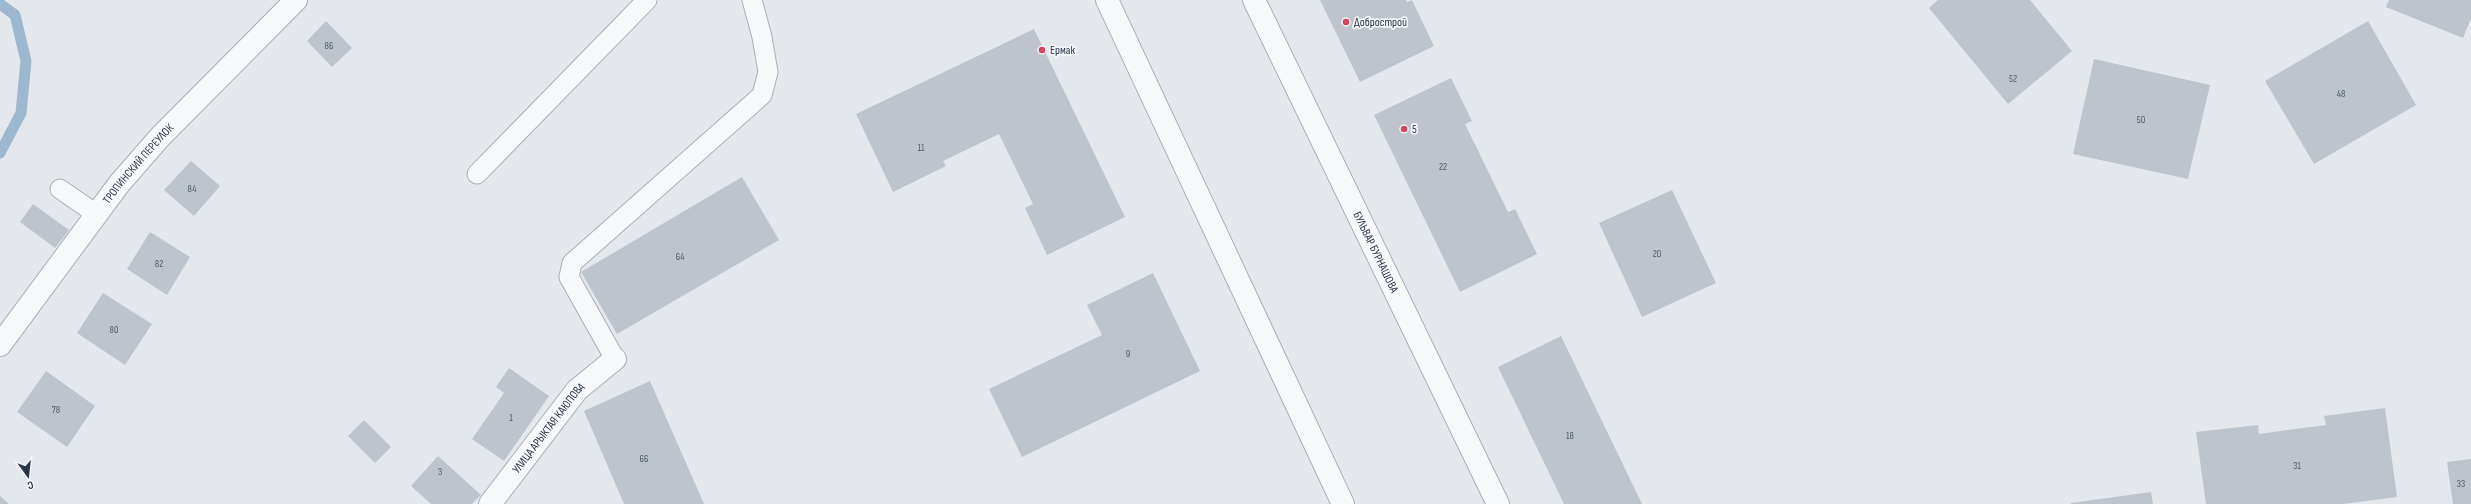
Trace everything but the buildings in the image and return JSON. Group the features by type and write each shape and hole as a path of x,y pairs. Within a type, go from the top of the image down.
{"street":[{"name":"ТРОПИНСКИЙ ПЕРЕУЛОК","path":"0,345 96,214 160,137 296,0"},
{"path":"1106,0 1343,504"},
{"name":"БУЛЬВАР БУРНАШОВА","path":"1254,0 1498,504"},
{"name":"УЛИЦА АРЫКТАЯ КАЮПОВА","path":"490,504 577,390 616,359"}],"lane":[{"path":"477,174 647,0"},
{"path":"616,359 569,277 572,263 762,95 768,72 762,37 752,0"},
{"path":"60,189 96,214"}],"waterway":[{"path":"0,4 15,15 26,61 21,113 0,153"}],"place":[{"name":"Добрострой","path":"1346,22"},
{"name":"Ермак","path":"1042,50"},
{"name":"5","path":"1404,129"}]}
